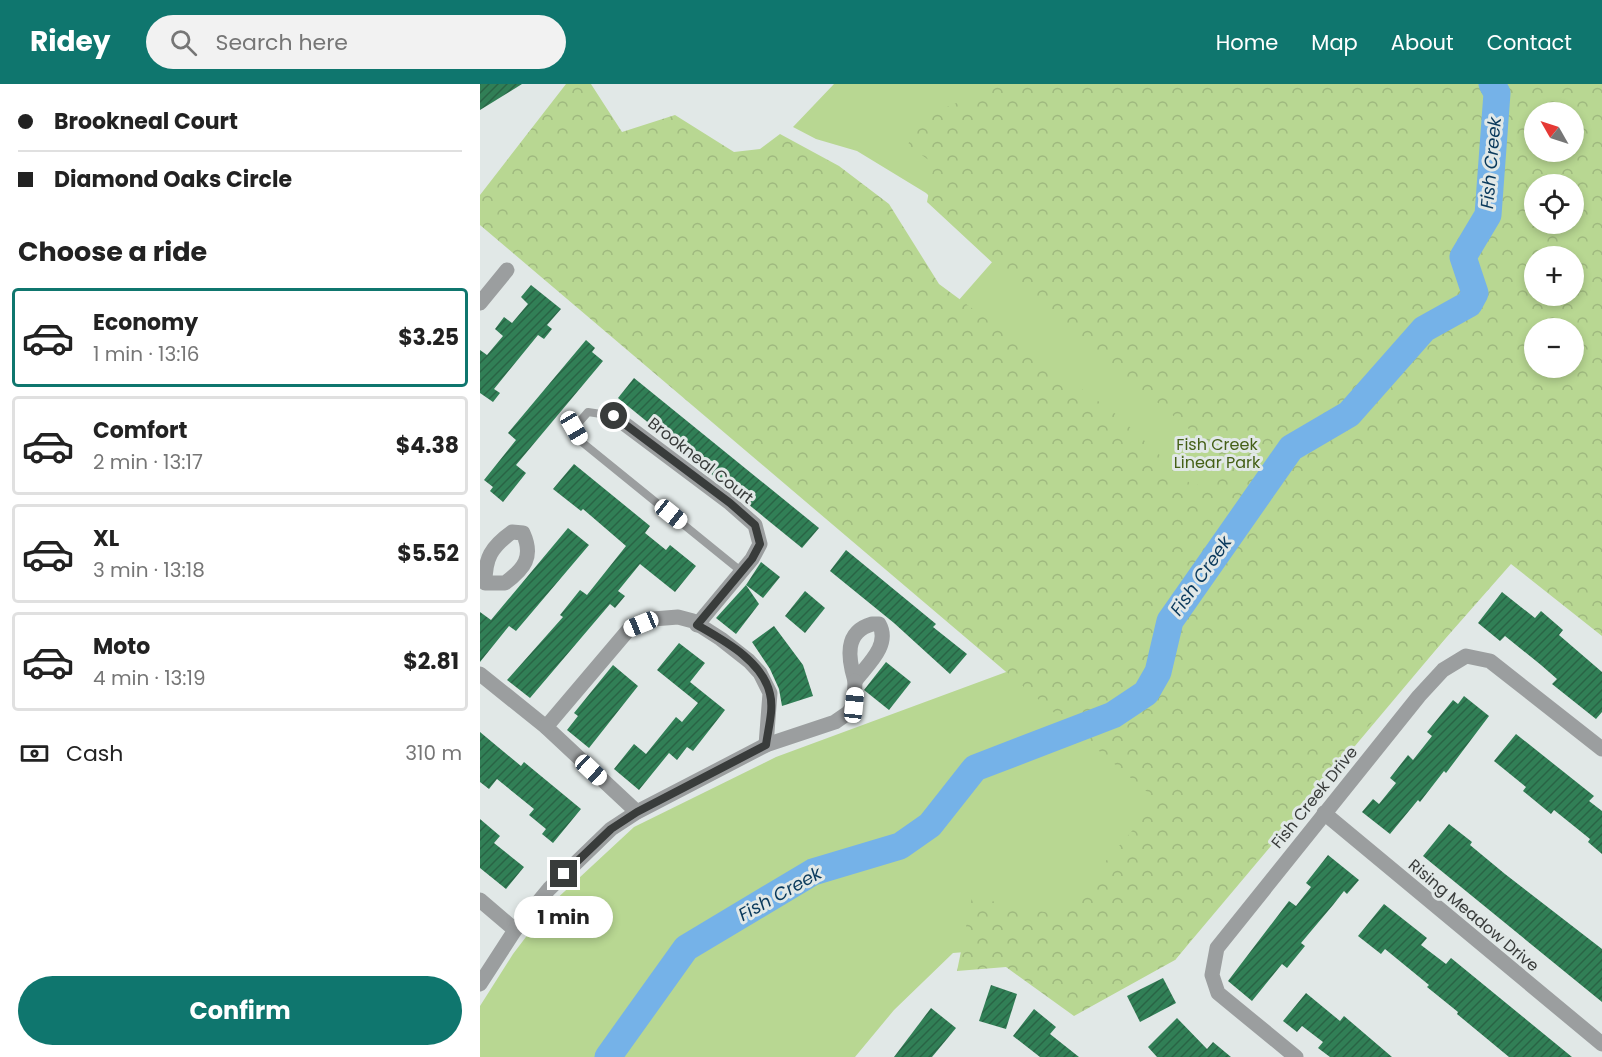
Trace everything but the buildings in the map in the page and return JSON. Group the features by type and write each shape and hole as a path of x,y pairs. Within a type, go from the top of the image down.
{"street":[{"path":"480,303 507,270"},
{"name":"Brookneal Court","path":"614,416 730,503 755,525 760,544 742,572 697,625"},
{"path":"546,727 630,628 652,620 678,617 721,639 749,661 760,673 770,693 766,745"},
{"name":"Fish Creek Drive","path":"1296,1057 1218,993 1212,975 1217,948 1419,696 1443,670 1466,656 1490,661 1602,749"},
{"path":"480,674 546,727 637,812"},
{"path":"480,984 515,930 549,889 611,829 637,812 766,745 834,722 848,713 854,705 855,681"},
{"name":"Rising Meadow Drive","path":"1324,813 1602,1044"},
{"path":"480,900 515,930"}],"lane":[{"path":"614,416 588,412 574,428 583,443 742,572"}],"green space":[{"name":"Fish Creek Linear Park","path":"566,84 591,84 622,132 675,115 734,152 760,149 780,134 839,166 889,204 939,284 1117,415 1195,488 1220,455 1010,279 927,202 934,164 908,145 918,118 1005,84 1602,84 1602,636 1511,564 1313,789 1175,960 1074,1016 1006,967 957,971 972,897 1059,915 1158,801 480,225 480,195"},
{"path":"834,84 1126,84 989,255 926,193 857,151 816,139 793,127"},
{"name":"Fish Creek Linear Park","path":"1148,84 1602,84 1602,266 1584,332 1584,318 1524,318 1524,378 1571,378 1529,531 1439,646 1175,960 1014,948 953,953 894,1010 855,1057 480,1057 480,1006 513,954 551,904 634,827 776,757 1017,668 902,365"}],"waterway":[{"name":"Fish Creek","path":"608,1057 686,948 813,872 900,846 930,825 975,768 1113,715 1146,693 1158,672 1170,621 1291,448 1349,414 1424,329 1469,304 1475,293 1463,257 1488,215 1497,93 1492,84"}],"route":[{"path":"564,874 611,829 637,812 766,745 770,693 760,673 749,661 721,639 697,625 752,559 760,544 755,525 730,503 614,416"}]}
